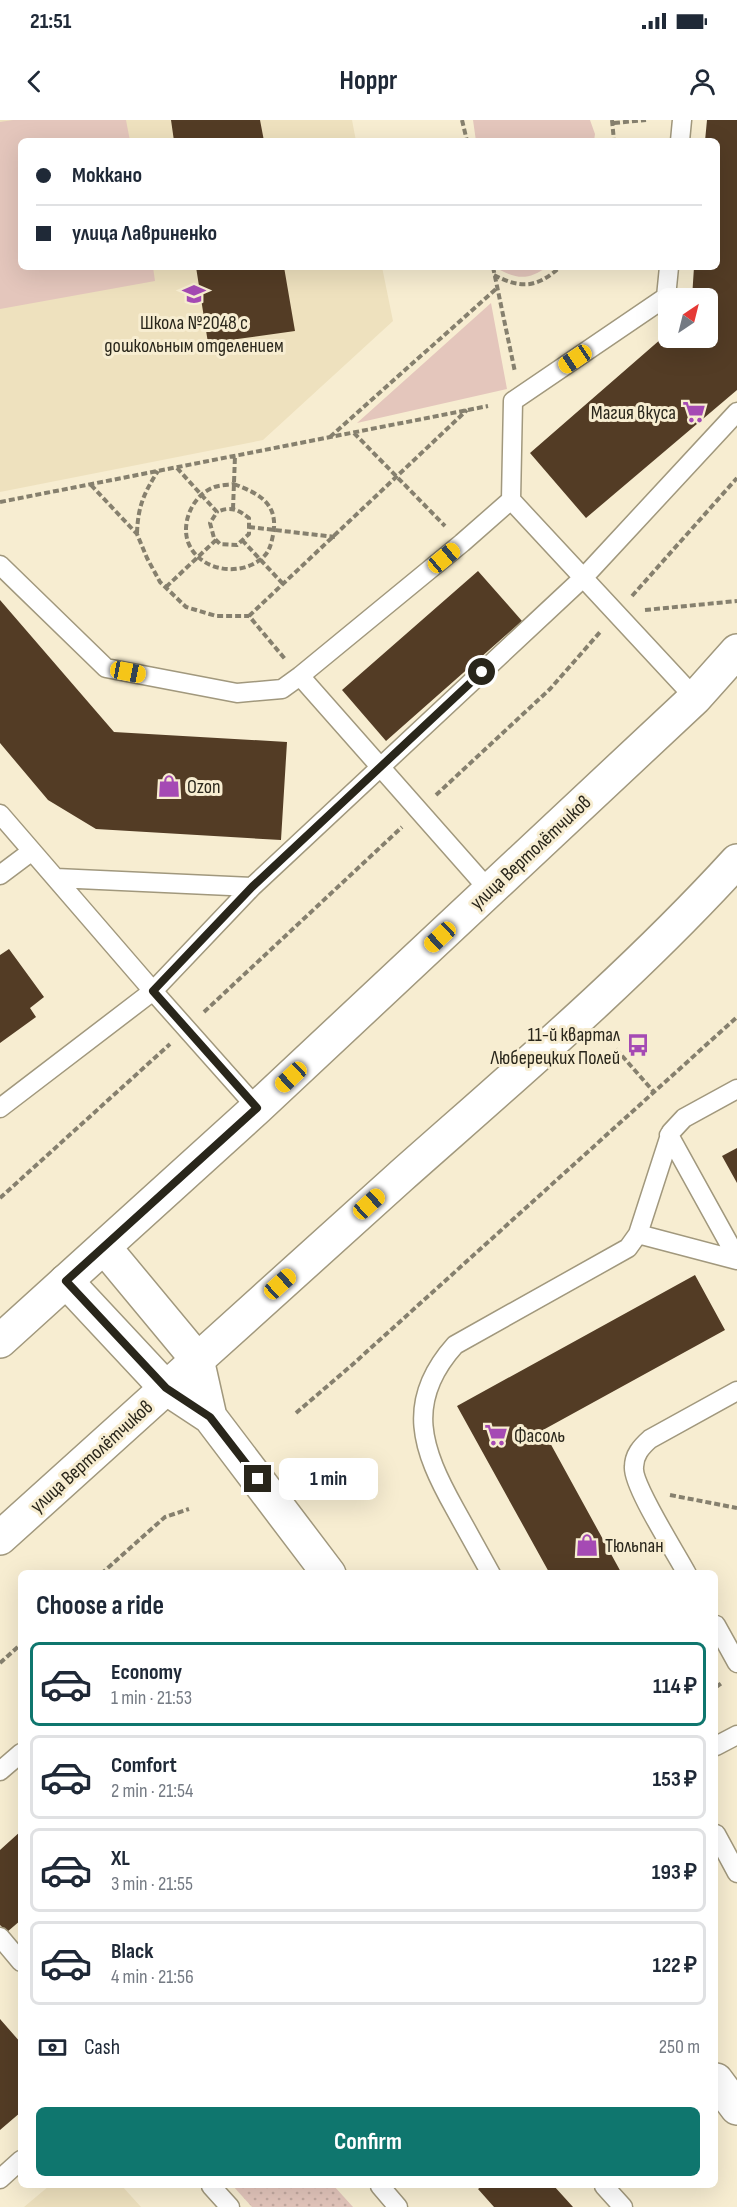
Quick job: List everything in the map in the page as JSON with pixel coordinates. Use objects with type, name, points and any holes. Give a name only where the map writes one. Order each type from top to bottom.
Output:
[{"type":"main road","name":"улица Вертолётчиков","points":[[0,1341],[257,1108],[695,698],[737,651]]},
{"type":"main road","name":"улица Вертолётчиков","points":[[0,1538],[724,887],[737,861]]},
{"type":"main road","points":[[104,1247],[197,1359],[210,1417]]},
{"type":"main road","points":[[66,1281],[166,1388],[210,1417],[326,1570]]},
{"type":"main road","points":[[718,2083],[737,2108]]},
{"type":"lane","points":[[680,138],[682,120]]},
{"type":"lane","points":[[0,565],[106,668],[237,693],[282,689],[462,543],[511,500],[516,399],[666,297],[669,270]]},
{"type":"lane","points":[[0,1108],[153,991],[252,887],[584,577],[737,412]]},
{"type":"lane","points":[[511,500],[618,612],[695,698]]},
{"type":"lane","points":[[300,676],[489,890]]},
{"type":"lane","points":[[0,814],[257,1108]]},
{"type":"lane","points":[[0,875],[32,850]]},
{"type":"lane","points":[[56,878],[252,887]]},
{"type":"lane","points":[[488,1570],[439,1480],[426,1449],[423,1425],[424,1405],[432,1378],[455,1345],[628,1248],[638,1234],[669,1135],[684,1118],[737,1089]]},
{"type":"lane","points":[[669,1135],[737,1259]]},
{"type":"lane","points":[[638,1234],[737,1259]]},
{"type":"lane","points":[[685,1570],[634,1479],[635,1458],[644,1444],[737,1391]]},
{"type":"lane","points":[[718,1629],[737,1663]]},
{"type":"lane","points":[[718,1745],[737,1735]]},
{"type":"lane","points":[[0,1771],[18,1756]]},
{"type":"lane","points":[[718,1838],[737,1873]]},
{"type":"lane","points":[[0,1937],[18,1958]]},
{"type":"lane","points":[[0,2179],[18,2163]]},
{"type":"lane","points":[[213,2188],[230,2207]]},
{"type":"lane","points":[[382,2188],[398,2207]]},
{"type":"lane","points":[[606,2188],[622,2207]]},
{"type":"path","points":[[462,120],[466,138]]},
{"type":"path","points":[[614,138],[613,122],[646,120]]},
{"type":"path","points":[[0,502],[516,399],[494,270]]},
{"type":"path","points":[[495,275],[509,283],[525,286],[542,280],[557,270]]},
{"type":"path","points":[[329,438],[497,288]]},
{"type":"path","points":[[91,484],[137,534],[160,582],[186,607],[216,616],[249,616],[468,410]]},
{"type":"path","points":[[353,433],[462,543]]},
{"type":"path","points":[[233,509],[235,456]]},
{"type":"path","points":[[176,468],[217,512]]},
{"type":"path","points":[[137,534],[138,512],[148,487],[158,471]]},
{"type":"path","points":[[0,1198],[187,1028],[550,688],[737,478]]},
{"type":"path","points":[[234,484],[256,492],[267,502],[275,518],[274,530],[271,545],[260,560],[249,568],[235,571],[208,564],[198,557],[188,542],[186,527],[190,509],[201,494],[213,487],[234,484]]},
{"type":"path","points":[[228,508],[233,509],[238,509],[249,518],[249,534],[237,545],[220,544],[214,538],[210,523],[217,512],[228,508]]},
{"type":"path","points":[[249,527],[335,537]]},
{"type":"path","points":[[166,587],[216,540]]},
{"type":"path","points":[[242,540],[284,585]]},
{"type":"path","points":[[618,612],[737,601]]},
{"type":"path","points":[[249,616],[300,676]]},
{"type":"path","points":[[296,1413],[737,1017]]},
{"type":"path","points":[[616,1049],[654,1092]]},
{"type":"path","points":[[640,1490],[737,1508]]},
{"type":"path","points":[[105,1570],[165,1517],[189,1509]]},
{"type":"path","points":[[0,1663],[18,1647]]},
{"type":"shaded area","name":"Школа №2048 с дошкольным отделением","points":[[0,120],[352,120],[355,138],[18,138],[18,270],[383,270],[393,321],[263,440],[0,492]]},
{"type":"shaded area","points":[[126,120],[129,138],[18,138],[18,270],[153,270],[155,281],[0,309],[0,122]]},
{"type":"shaded area","points":[[473,120],[590,120],[595,134],[594,138],[476,138]]},
{"type":"shaded area","points":[[500,270],[542,270],[524,277]]},
{"type":"shaded area","points":[[491,303],[507,389],[357,423]]},
{"type":"shaded area","points":[[47,2188],[124,2188],[141,2207],[24,2207]]},
{"type":"shaded area","points":[[235,2188],[336,2188],[353,2207],[252,2207]]},
{"type":"building","points":[[171,120],[260,120],[263,138],[174,138]]},
{"type":"building","points":[[707,120],[737,120],[737,390],[586,518],[530,453],[658,342],[658,348],[718,348],[718,288],[693,288],[694,270],[720,270],[720,138],[705,138]]},
{"type":"building","points":[[196,270],[285,270],[295,331],[208,343]]},
{"type":"building","points":[[478,571],[522,621],[386,741],[342,690]]},
{"type":"building","points":[[0,600],[114,732],[287,742],[281,840],[96,829],[48,800],[0,743]]},
{"type":"building","points":[[9,949],[44,997],[30,1008],[36,1017],[0,1043],[0,955]]},
{"type":"building","points":[[737,1148],[737,1183],[722,1156]]},
{"type":"building","points":[[695,1275],[725,1330],[543,1430],[620,1570],[548,1570],[457,1406]]},
{"type":"building","points":[[18,1834],[18,1923],[7,1932],[0,1925],[0,1850]]},
{"type":"building","points":[[0,2019],[18,2040],[18,2115],[0,2130]]},
{"type":"building","points":[[556,2188],[573,2207],[494,2207],[478,2189]]},
{"type":"place","name":"Школа №2048 с дошкольным отделением","points":[[194,294]]},
{"type":"place","name":"Магия вкуса","points":[[694,412]]},
{"type":"place","name":"Ozon","points":[[169,786]]},
{"type":"place","name":"11-й квартал Люберецких Полей","points":[[638,1045]]},
{"type":"place","name":"Фасоль","points":[[496,1435]]},
{"type":"place","name":"Тюльпан","points":[[587,1545]]},
{"type":"route","points":[[258,1479],[210,1417],[166,1388],[66,1281],[257,1108],[153,991],[252,887],[482,672]]}]
